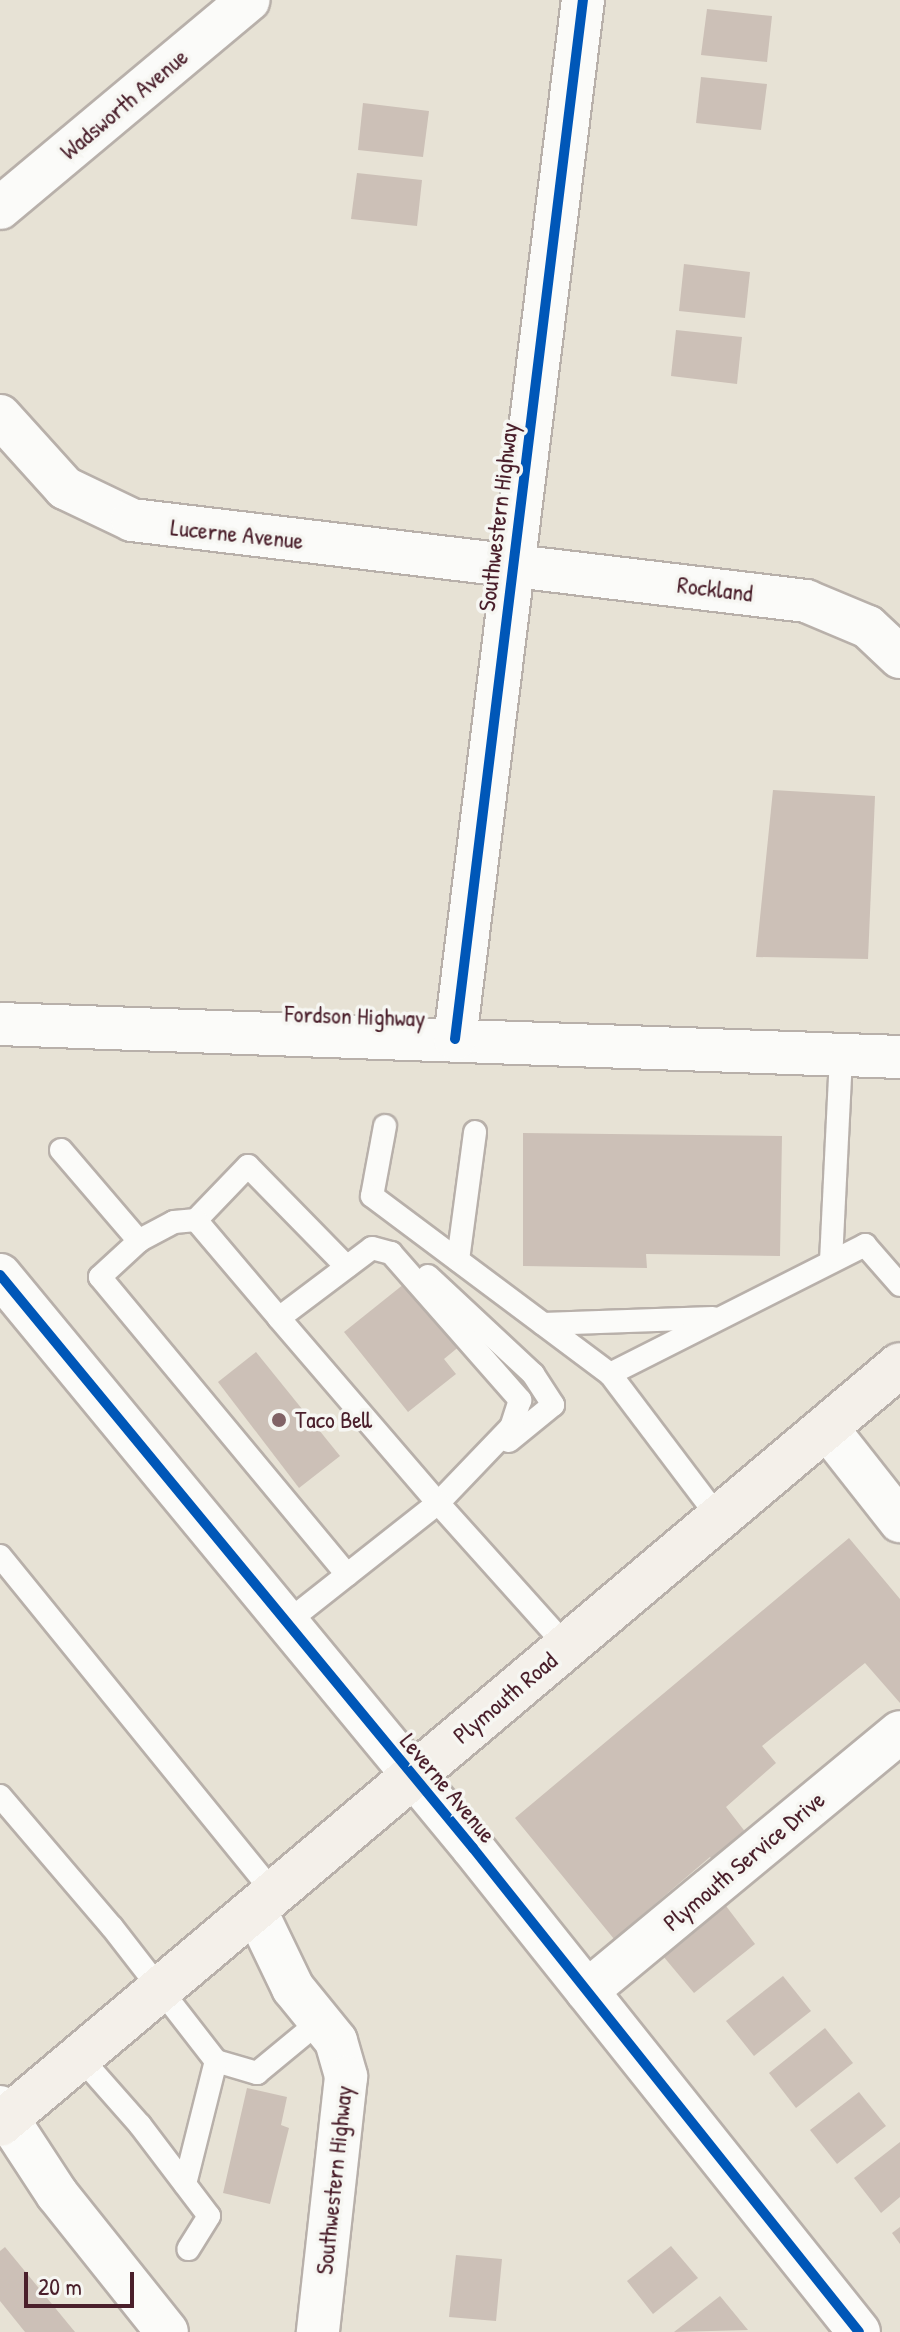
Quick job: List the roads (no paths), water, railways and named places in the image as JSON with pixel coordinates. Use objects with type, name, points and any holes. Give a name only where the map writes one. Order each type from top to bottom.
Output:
[{"type":"main road","name":"Plymouth Road","points":[[2,2116],[80,2057],[900,1365]]},
{"type":"street","name":"Wadsworth Avenue","points":[[0,208],[249,0]]},
{"type":"street","name":"Southwestern Highway","points":[[455,1039],[583,0]]},
{"type":"street","name":"Lucerne Avenue","points":[[0,416],[65,488],[132,520],[512,563]]},
{"type":"street","name":"Rockland","points":[[512,563],[806,601],[868,627],[900,657]]},
{"type":"street","name":"Fordson Highway","points":[[0,1024],[900,1057]]},
{"type":"street","name":"Leverne Avenue","points":[[0,1275],[587,1991],[859,2332]]},
{"type":"street","points":[[826,1427],[900,1521]]},
{"type":"street","name":"Plymouth Service Drive","points":[[587,1991],[900,1732]]},
{"type":"street","name":"Southwestern Highway","points":[[264,1901],[293,1988],[336,2041],[346,2077],[318,2332]]},
{"type":"street","points":[[2,2116],[158,2329]]},
{"type":"lane","points":[[831,1261],[841,1054]]},
{"type":"lane","points":[[385,1126],[372,1196],[610,1374],[719,1518]]},
{"type":"lane","points":[[458,1260],[475,1132]]},
{"type":"lane","points":[[61,1150],[139,1241]]},
{"type":"lane","points":[[347,1575],[100,1277],[139,1241],[174,1222],[196,1220],[248,1166],[353,1262]]},
{"type":"lane","points":[[196,1220],[438,1503],[567,1647]]},
{"type":"lane","points":[[353,1262],[366,1242],[383,1237],[533,1374],[553,1405],[481,1458]]},
{"type":"lane","points":[[610,1374],[865,1245],[900,1285]]},
{"type":"lane","points":[[279,1318],[372,1248],[391,1253],[520,1400],[511,1427],[438,1503],[286,1623]]},
{"type":"lane","points":[[543,1324],[722,1317]]},
{"type":"lane","points":[[0,1556],[264,1901]]},
{"type":"lane","points":[[0,1796],[162,1987],[216,2061],[257,2073],[320,2021]]},
{"type":"lane","points":[[80,2057],[209,2216],[188,2249]]},
{"type":"lane","points":[[185,2184],[216,2061]]},
{"type":"place","name":"Taco Bell","points":[[279,1420]]}]
